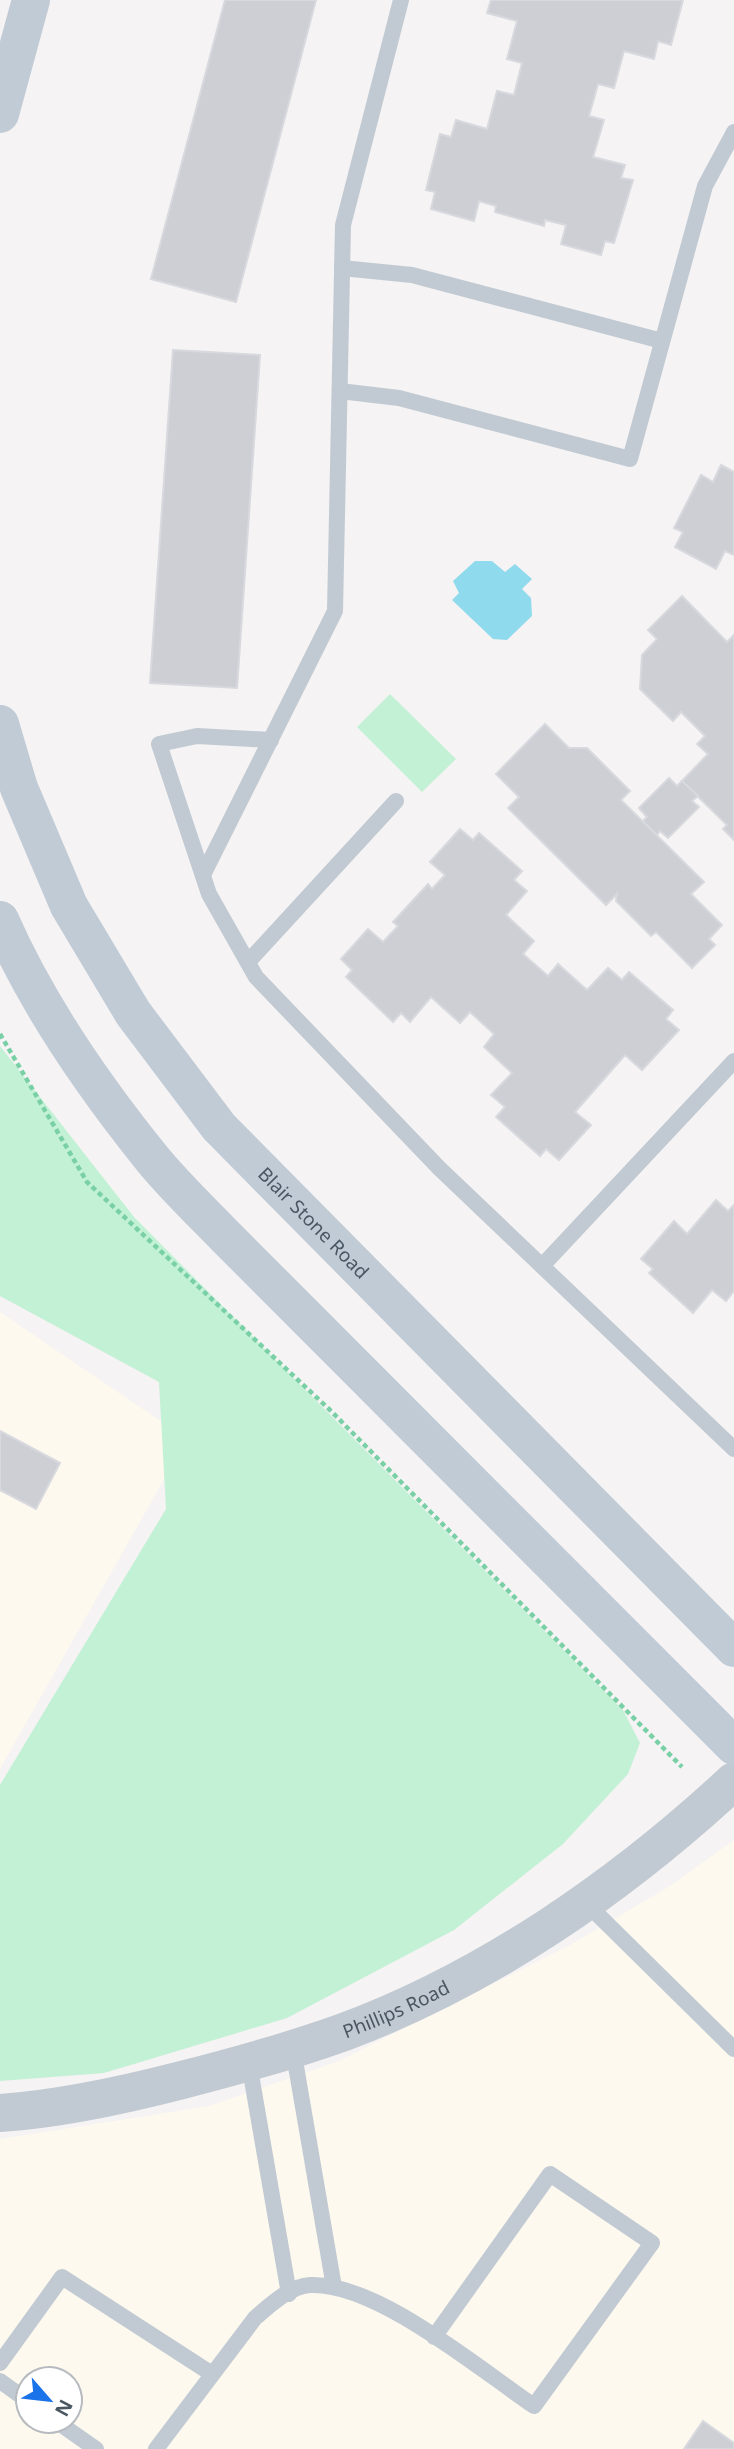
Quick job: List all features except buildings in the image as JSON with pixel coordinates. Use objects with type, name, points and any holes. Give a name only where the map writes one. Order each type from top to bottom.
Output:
[{"type":"main road","points":[[0,114],[31,0]]},
{"type":"main road","name":"Blair Stone Road","points":[[0,724],[19,788],[69,906],[133,1013],[219,1127],[734,1648]]},
{"type":"main road","points":[[0,920],[11,945],[75,1054],[151,1157],[227,1238],[734,1746]]},
{"type":"street","name":"Phillips Road","points":[[0,2113],[134,2092],[249,2063],[347,2031],[435,1990],[509,1951],[585,1902],[675,1835],[734,1781]]},
{"type":"lane","points":[[203,875],[335,611],[343,225],[401,0]]},
{"type":"lane","points":[[340,391],[400,398],[630,459],[705,186],[734,132]]},
{"type":"lane","points":[[342,268],[412,275],[662,341]]},
{"type":"lane","points":[[271,740],[197,736],[159,744],[209,894],[256,977],[439,1168],[734,1449]]},
{"type":"lane","points":[[248,962],[396,802]]},
{"type":"lane","points":[[542,1266],[734,1061]]},
{"type":"lane","points":[[585,1902],[734,2049]]},
{"type":"lane","points":[[292,2049],[334,2287]]},
{"type":"lane","points":[[249,2063],[289,2294]]},
{"type":"lane","points":[[156,2449],[255,2318],[275,2301],[307,2285],[334,2287],[387,2306],[534,2406],[652,2243],[550,2174],[434,2337]]},
{"type":"lane","points":[[0,2363],[62,2277],[212,2374]]},
{"type":"lane","points":[[76,2435],[96,2449]]},
{"type":"path","points":[[0,1034],[87,1182],[330,1410],[682,1767]]},
{"type":"shaded area","points":[[0,1312],[187,1439],[0,1769]]},
{"type":"shaded area","points":[[734,1840],[734,2449],[0,2449],[0,2139],[209,2106],[339,2061],[570,1945],[670,1886]]},
{"type":"green space","points":[[390,694],[456,759],[422,792],[357,727]]},
{"type":"green space","points":[[0,1046],[134,1217],[623,1710],[640,1743],[628,1774],[563,1844],[454,1930],[287,2018],[104,2073],[0,2081],[0,1785],[166,1509],[159,1382],[0,1296]]},
{"type":"water","points":[[475,561],[492,561],[505,572],[515,564],[532,579],[522,589],[531,598],[532,616],[507,640],[493,639],[452,600],[459,593],[453,581]]}]
